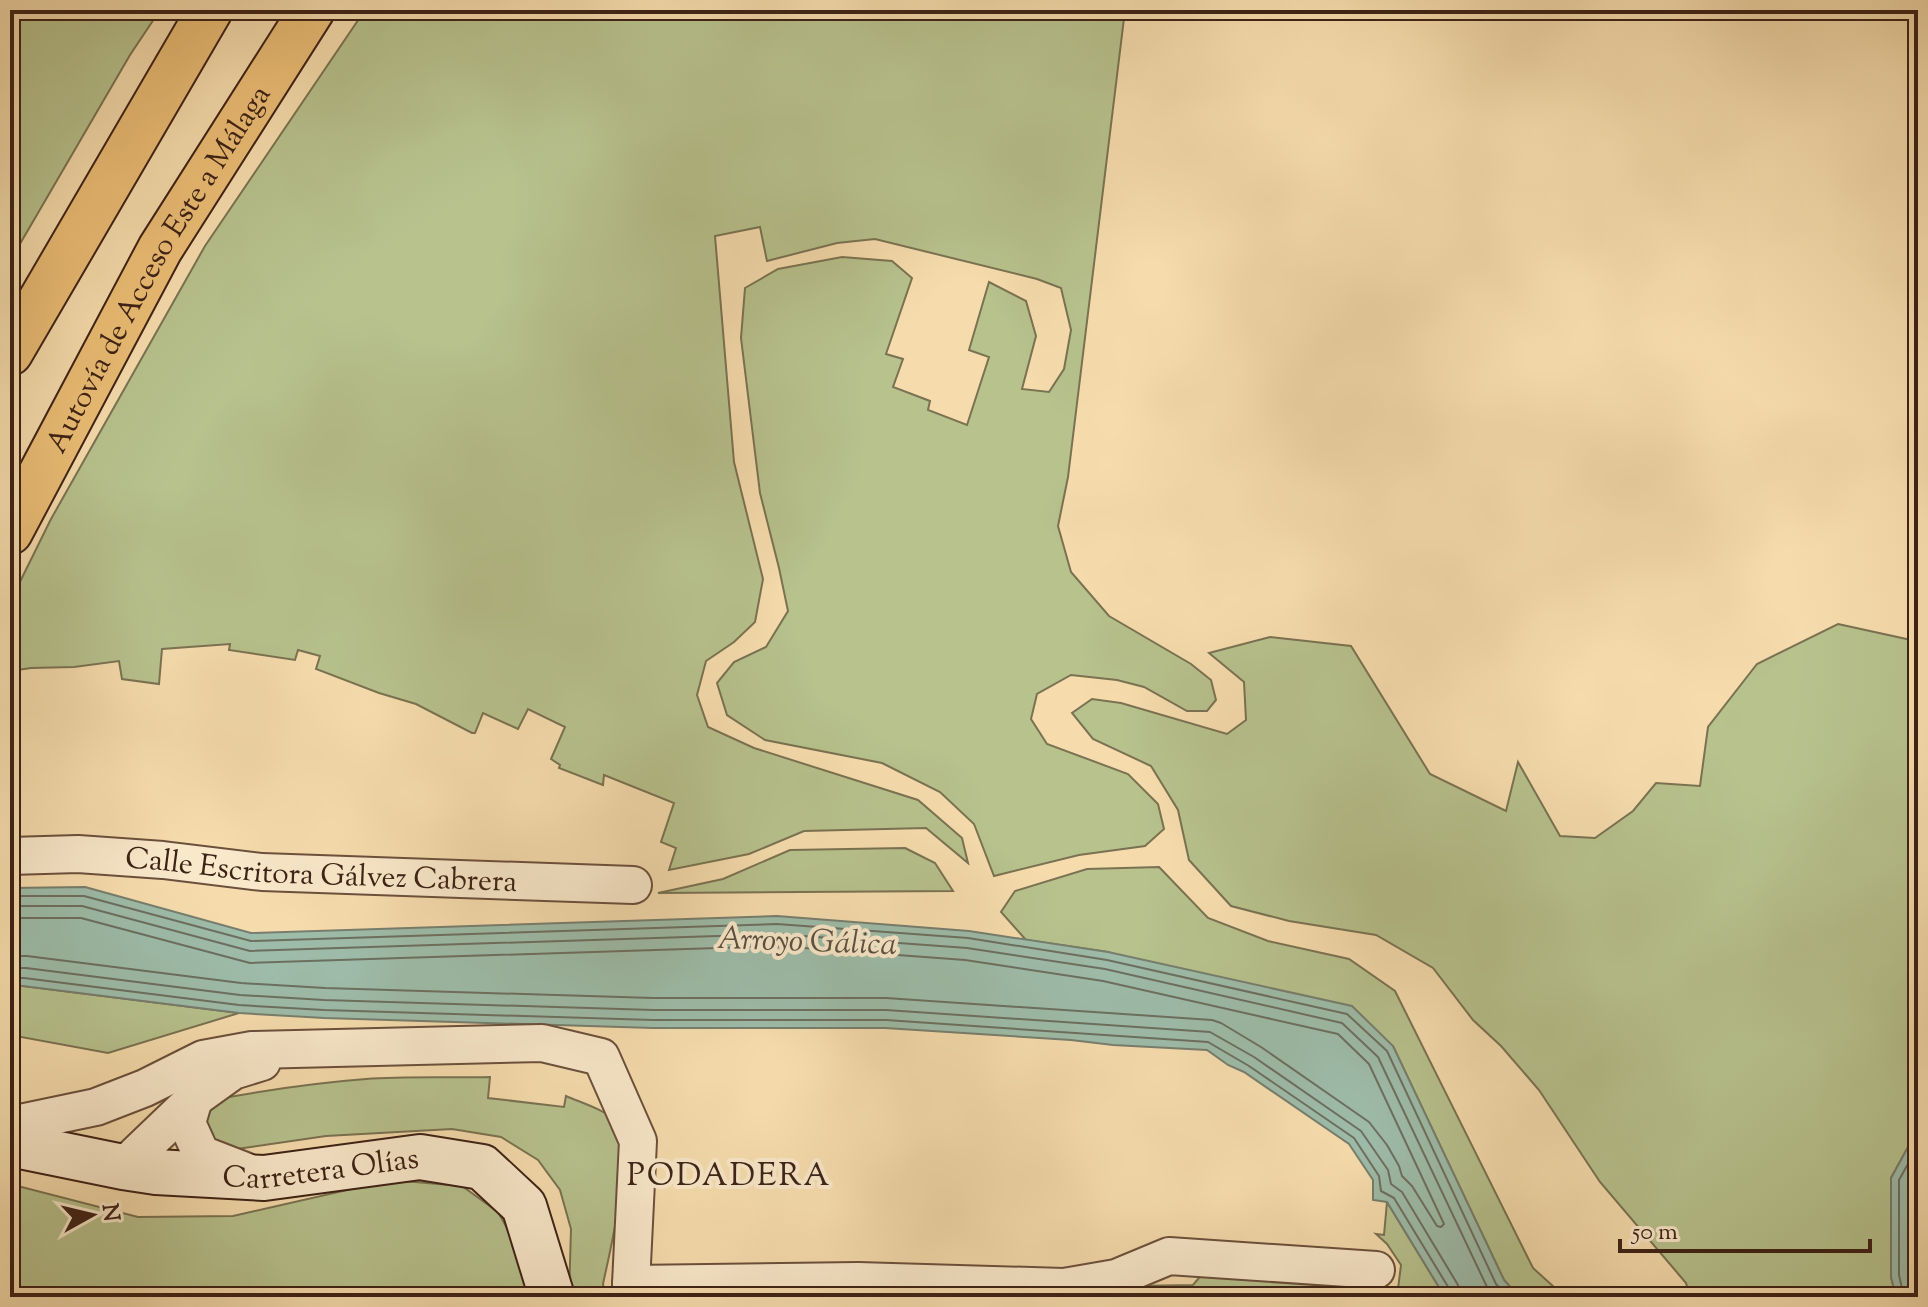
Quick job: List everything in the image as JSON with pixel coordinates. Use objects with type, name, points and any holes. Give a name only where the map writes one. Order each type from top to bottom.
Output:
[{"type":"highway","points":[[10,353],[210,10]]},
{"type":"highway","name":"Autovía de Acceso Este a Málaga","points":[[10,532],[160,249],[312,10]]},
{"type":"main road","name":"Carretera Olías","points":[[10,1144],[156,1172],[264,1178],[420,1157],[482,1167],[524,1206],[552,1297]]},
{"type":"street","name":"Calle Escritora Gálvez Cabrera","points":[[10,856],[78,854],[262,872],[633,885]]},
{"type":"street","points":[[10,1125],[96,1107],[145,1088],[203,1059],[252,1050],[542,1043],[601,1057],[638,1141],[634,1290],[858,1281],[1064,1287],[1116,1278],[1169,1256],[1376,1270]]},
{"type":"street","points":[[123,1167],[194,1099],[233,1071],[298,1050]]},
{"type":"street","points":[[123,1167],[122,1137],[127,1113],[145,1088]]},
{"type":"street","points":[[194,1099],[187,1123],[201,1154],[264,1178]]},
{"type":"green space","points":[[10,10],[160,10],[130,55],[10,261]]},
{"type":"green space","points":[[365,10],[1125,10],[1068,477],[1058,526],[1071,572],[1109,616],[1191,664],[1211,680],[1216,700],[1207,711],[1187,711],[1144,687],[1117,680],[1071,675],[1037,694],[1031,719],[1047,744],[1128,774],[1158,804],[1164,829],[1145,846],[1079,855],[994,876],[974,824],[940,792],[882,763],[765,740],[727,715],[717,683],[734,662],[766,647],[788,611],[760,493],[741,338],[745,288],[778,269],[842,257],[892,261],[912,278],[886,354],[903,359],[893,387],[930,401],[928,410],[967,425],[989,357],[969,350],[989,282],[1026,301],[1036,336],[1022,389],[1049,392],[1064,369],[1071,330],[1061,288],[1037,279],[875,239],[837,243],[767,261],[760,227],[715,236],[734,462],[763,579],[755,622],[734,642],[706,661],[697,695],[708,727],[754,748],[918,800],[962,838],[968,863],[926,828],[804,831],[749,854],[669,870],[676,848],[661,842],[674,803],[604,775],[603,785],[559,768],[560,765],[551,759],[565,727],[528,709],[518,729],[483,713],[475,733],[472,733],[416,704],[316,669],[320,656],[298,650],[295,660],[229,650],[230,644],[162,649],[159,684],[122,679],[119,661],[10,671],[10,602],[51,519],[205,246]]},
{"type":"green space","points":[[1838,624],[1918,644],[1918,1129],[1891,1178],[1891,1277],[1896,1297],[1690,1297],[1686,1283],[1600,1182],[1539,1090],[1501,1046],[1473,1020],[1433,968],[1376,935],[1289,921],[1231,906],[1189,860],[1178,810],[1151,766],[1093,739],[1072,713],[1092,699],[1121,703],[1227,734],[1246,720],[1244,682],[1209,653],[1270,637],[1351,646],[1430,774],[1506,811],[1518,762],[1560,836],[1595,838],[1633,811],[1656,783],[1700,786],[1708,727],[1757,664]]},
{"type":"green space","points":[[905,848],[935,863],[953,891],[658,893],[723,879],[790,850]]},
{"type":"green space","points":[[1159,867],[1208,918],[1268,941],[1349,959],[1395,991],[1533,1268],[1565,1297],[1519,1297],[1504,1280],[1393,1046],[1108,952],[1026,940],[1001,912],[1015,891],[1087,869]]},
{"type":"green space","points":[[10,986],[239,1013],[108,1053],[10,1035]]},
{"type":"green space","points":[[490,1077],[488,1098],[564,1107],[566,1096],[599,1110],[615,1121],[621,1134],[622,1175],[603,1284],[605,1297],[569,1297],[571,1229],[560,1190],[538,1160],[501,1137],[452,1129],[326,1136],[230,1150],[213,1147],[200,1128],[207,1101],[227,1097],[366,1079]]},
{"type":"green space","points":[[391,1180],[462,1186],[498,1212],[522,1255],[535,1297],[10,1297],[10,1184],[138,1217],[233,1216]]},
{"type":"green space","points":[[1387,1202],[1445,1297],[1397,1297],[1401,1265],[1376,1234],[1384,1235]]},
{"type":"green space","points":[[1209,1266],[1311,1279],[1315,1297],[963,1297],[1193,1285]]},
{"type":"water","name":"Arroyo Gálica","points":[[85,887],[251,933],[777,916],[969,931],[1108,952],[1352,1006],[1393,1046],[1504,1280],[1519,1297],[1445,1297],[1387,1202],[1373,1200],[1373,1180],[1349,1144],[1207,1050],[885,1028],[653,1028],[324,1018],[239,1013],[10,986],[10,888]]},
{"type":"water","points":[[1918,1129],[1918,1297],[1896,1297],[1891,1277],[1891,1178]]},
{"type":"district","name":"PODADERA","points":[[729,1174]]}]
